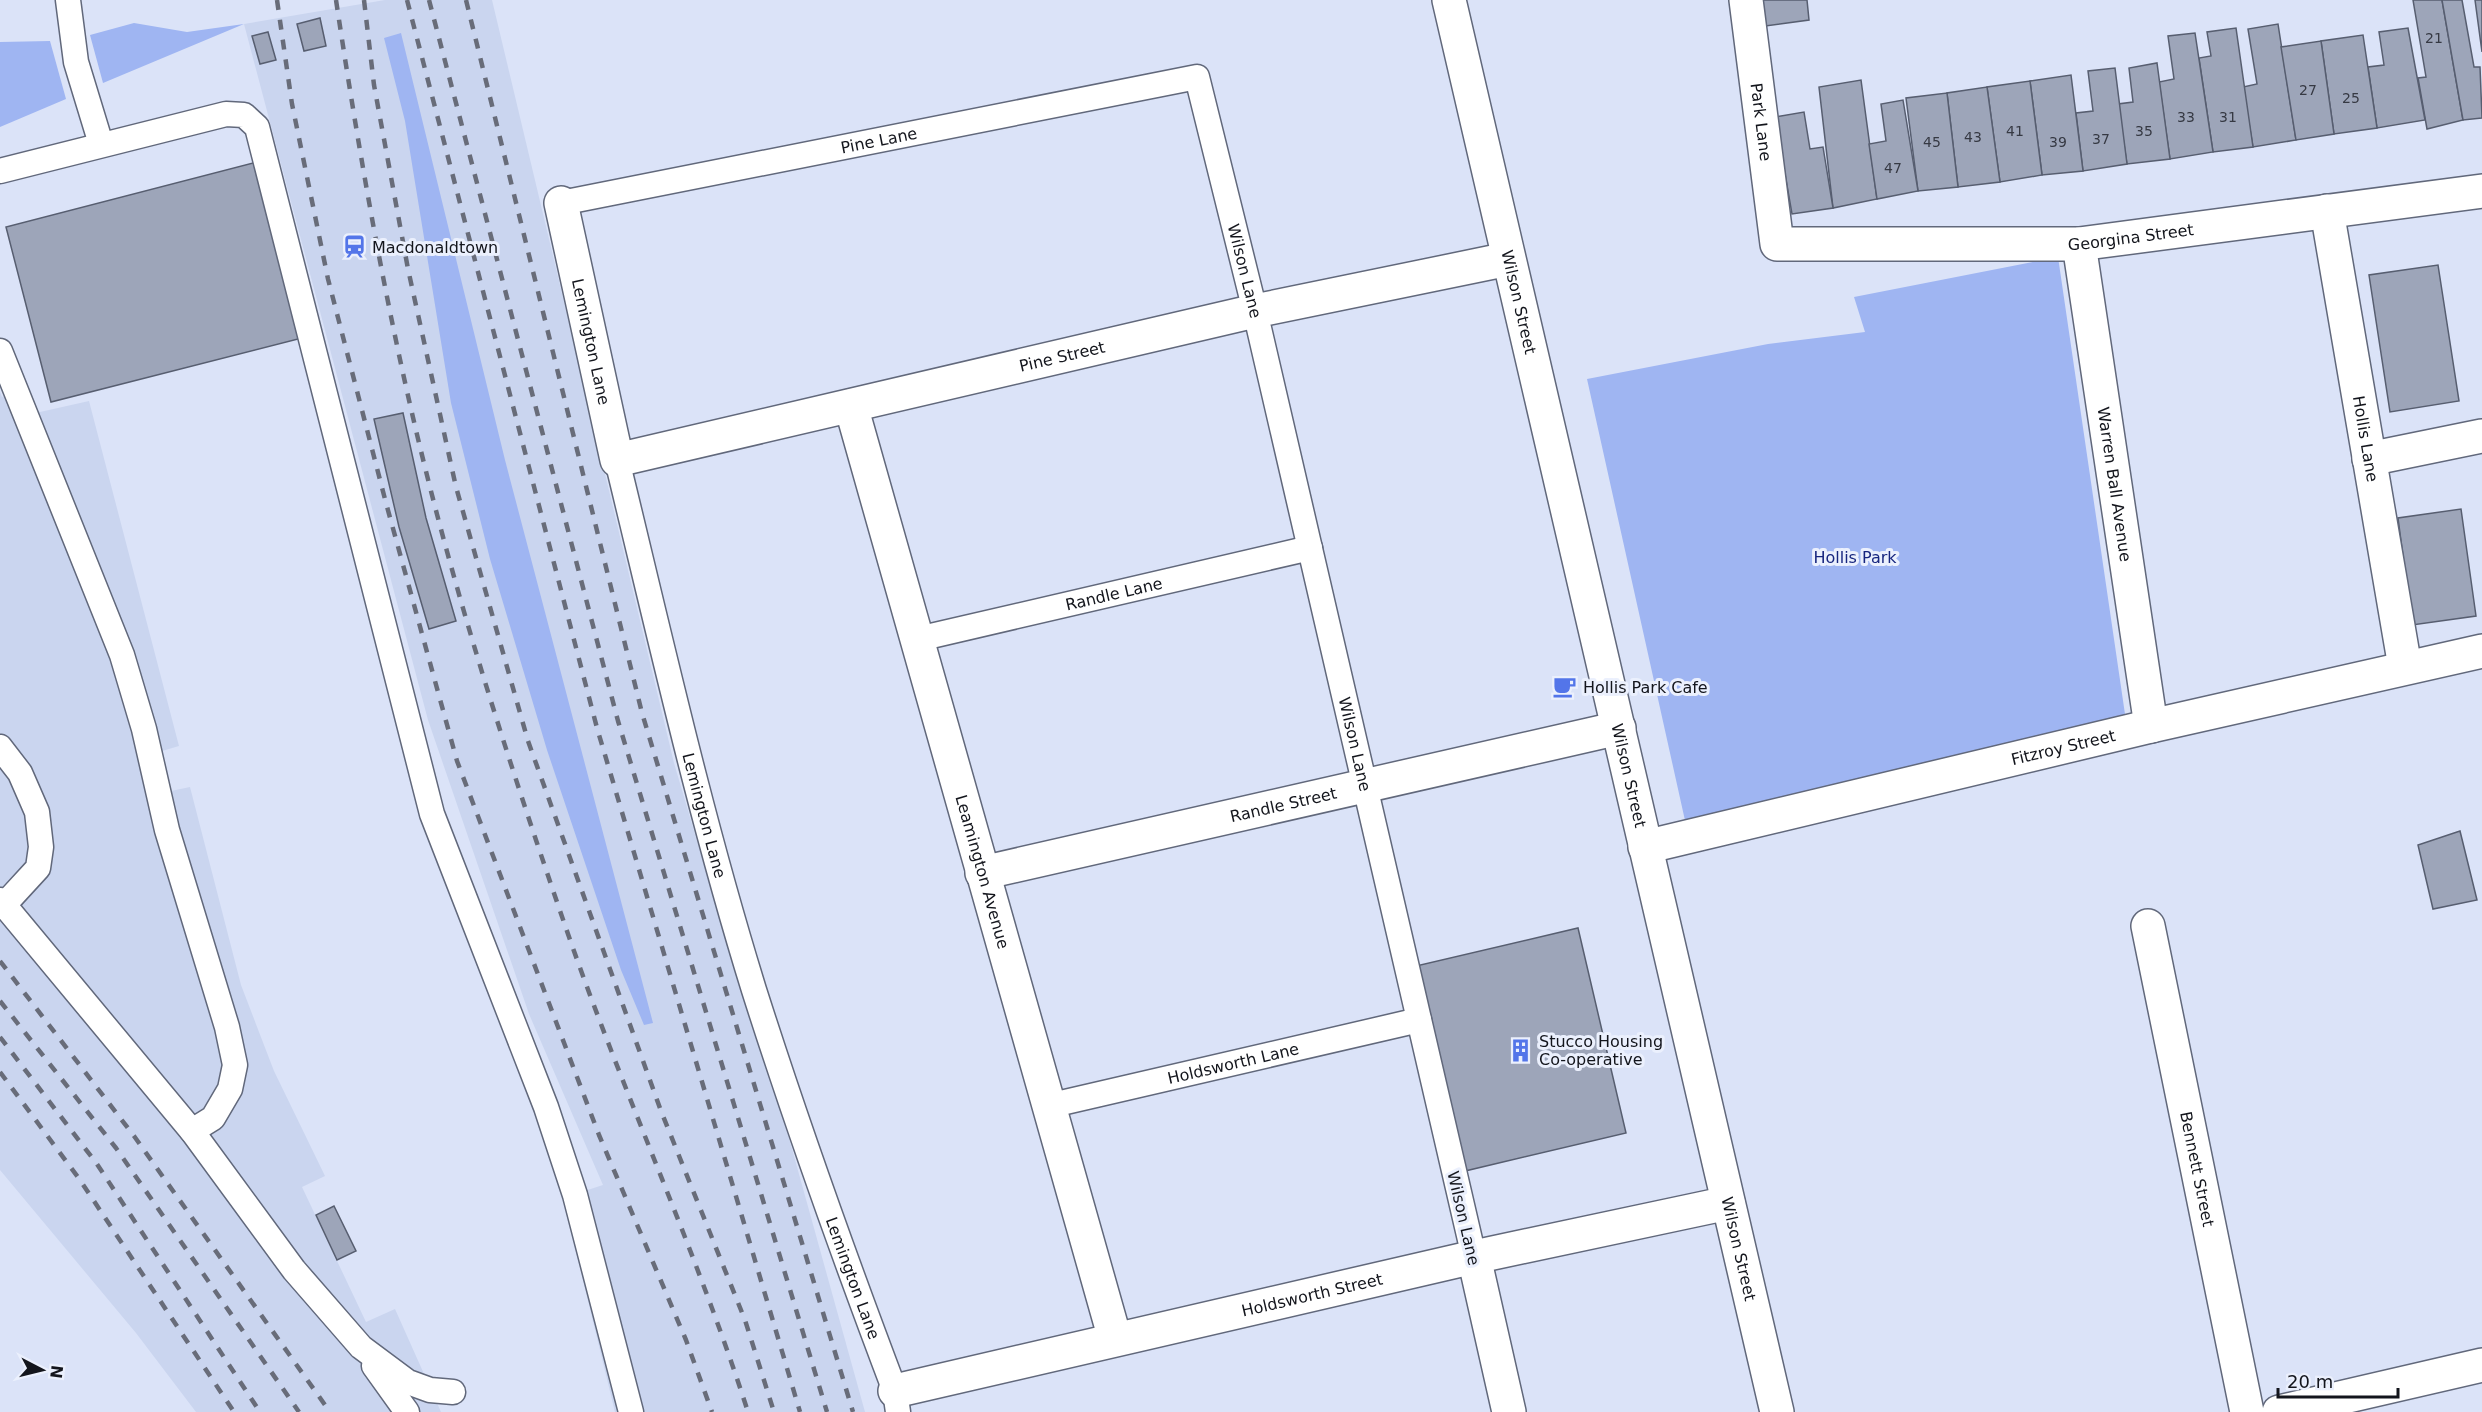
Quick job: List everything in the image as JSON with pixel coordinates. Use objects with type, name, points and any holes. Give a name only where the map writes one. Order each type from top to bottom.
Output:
[{"type":"street","name":"Wilson Street","points":[[1449,0],[1777,1412]]},
{"type":"street","name":"Park Lane","points":[[1746,0],[1777,244]]},
{"type":"street","name":"Georgina Street","points":[[1777,244],[2079,244],[2482,191]]},
{"type":"street","name":"Lemington Lane","points":[[561,203],[617,460]]},
{"type":"street","name":"Hollis Lane","points":[[2327,211],[2405,668]]},
{"type":"street","name":"Warren Ball Avenue","points":[[2079,244],[2151,726]]},
{"type":"street","name":"Pine Street","points":[[617,460],[1255,311],[1508,259]]},
{"type":"street","name":"Leamington Avenue","points":[[851,406],[1115,1339]]},
{"type":"street","points":[[2369,459],[2482,436]]},
{"type":"street","name":"Fitzroy Street","points":[[1645,847],[2151,726],[2482,651]]},
{"type":"street","name":"Randle Street","points":[[982,873],[1619,728]]},
{"type":"street","name":"Bennett Street","points":[[2148,926],[2247,1412]]},
{"type":"street","name":"Holdsworth Street","points":[[896,1402],[1115,1339],[1473,1257],[1728,1203]]},
{"type":"street","name":"Wilson Lane","points":[[1473,1257],[1509,1412]]},
{"type":"street","points":[[2279,1412],[2482,1365]]},
{"type":"lane","points":[[68,0],[76,62],[101,144]]},
{"type":"lane","name":"Pine Lane","points":[[561,203],[1197,77]]},
{"type":"lane","name":"Wilson Lane","points":[[1197,77],[1255,311],[1473,1257]]},
{"type":"lane","points":[[0,171],[226,114],[244,115],[257,127],[432,814],[546,1107],[576,1195],[631,1412]]},
{"type":"lane","points":[[0,351],[122,655],[144,729],[167,830],[227,1027],[235,1065],[230,1089],[213,1118],[192,1131]]},
{"type":"lane","name":"Lemington Lane","points":[[617,460],[683,732],[754,988],[828,1213],[896,1402]]},
{"type":"lane","name":"Randle Lane","points":[[918,639],[1310,548]]},
{"type":"lane","points":[[0,747],[20,773],[38,812],[41,847],[38,868],[2,903],[192,1131],[294,1270],[361,1347],[407,1412]]},
{"type":"lane","name":"Holdsworth Lane","points":[[1048,1106],[1419,1020]]},
{"type":"lane","points":[[361,1347],[408,1382],[430,1390],[453,1392]]},
{"type":"shaded area","points":[[385,0],[492,0],[674,763],[748,1014],[789,1138],[865,1412],[615,1412],[563,1198],[603,1185],[529,1014],[428,720],[244,24]]},
{"type":"shaded area","points":[[0,392],[2,397],[15,392],[33,409],[40,412],[89,401],[179,746],[162,751],[171,791],[190,787],[241,985],[274,1071],[325,1176],[302,1187],[366,1322],[395,1309],[441,1412],[196,1412],[136,1333],[0,1170]]},
{"type":"green space","points":[[134,23],[187,32],[244,24],[103,83],[90,35]]},
{"type":"green space","points":[[401,33],[505,460],[653,1023],[644,1025],[621,970],[547,750],[490,559],[451,403],[405,121],[384,38]]},
{"type":"green space","points":[[50,41],[66,99],[0,127],[0,42]]},
{"type":"green space","name":"Hollis Park","points":[[2058,257],[2126,721],[1686,825],[1587,379],[1768,344],[1865,332],[1854,297]]},
{"type":"building","points":[[1755,0],[1807,0],[1809,20],[1758,27]]},
{"type":"building","points":[[2413,0],[2442,0],[2463,120],[2427,129],[2418,78],[2426,77]]},
{"type":"building","points":[[2442,0],[2462,0],[2474,67],[2480,67],[2482,118],[2463,120]]},
{"type":"building","points":[[2475,0],[2482,0],[2482,52]]},
{"type":"building","points":[[320,18],[326,46],[304,51],[297,24]]},
{"type":"building","points":[[2278,24],[2296,140],[2253,147],[2243,87],[2257,84],[2248,29]]},
{"type":"building","points":[[2236,28],[2253,147],[2213,152],[2199,58],[2211,56],[2207,32]]},
{"type":"building","points":[[2408,28],[2425,120],[2377,128],[2368,67],[2384,65],[2379,32]]},
{"type":"building","points":[[268,32],[276,60],[260,64],[252,36]]},
{"type":"building","points":[[2195,33],[2213,152],[2170,159],[2159,82],[2174,79],[2168,36]]},
{"type":"building","points":[[2363,35],[2377,128],[2334,134],[2321,41]]},
{"type":"building","points":[[2321,41],[2334,134],[2296,140],[2281,47]]},
{"type":"building","points":[[2157,63],[2170,159],[2127,164],[2118,104],[2133,102],[2129,68]]},
{"type":"building","points":[[2115,68],[2127,164],[2083,171],[2076,113],[2093,111],[2088,71]]},
{"type":"building","points":[[2071,75],[2083,171],[2042,175],[2030,81]]},
{"type":"building","points":[[1861,80],[1877,199],[1833,208],[1819,87]]},
{"type":"building","points":[[2030,81],[2042,175],[2000,182],[1987,87]]},
{"type":"building","points":[[1987,87],[2000,182],[1958,187],[1947,93]]},
{"type":"building","points":[[1947,93],[1958,187],[1918,191],[1906,98]]},
{"type":"building","points":[[1903,100],[1918,191],[1877,199],[1869,144],[1886,141],[1881,104]]},
{"type":"building","points":[[1804,112],[1810,149],[1823,147],[1833,208],[1792,214],[1775,117]]},
{"type":"building","points":[[257,162],[302,338],[51,402],[6,227]]},
{"type":"building","points":[[2438,265],[2459,401],[2390,412],[2369,275]]},
{"type":"building","points":[[403,413],[426,518],[456,621],[429,629],[399,527],[374,419]]},
{"type":"building","points":[[2461,509],[2476,616],[2412,625],[2398,518]]},
{"type":"building","points":[[2460,831],[2477,900],[2433,909],[2418,845]]},
{"type":"building","name":"Stucco Housing Co-operative","points":[[1578,928],[1626,1133],[1465,1171],[1416,966]]},
{"type":"building","points":[[334,1206],[356,1251],[337,1260],[316,1215]]},
{"type":"railway","points":[[277,0],[292,104],[328,279],[386,503],[457,761],[599,1135],[686,1340],[712,1412]]},
{"type":"railway","points":[[336,0],[366,187],[390,311],[417,434],[462,606],[513,770],[568,934],[612,1054],[706,1292],[748,1412]]},
{"type":"railway","points":[[364,0],[374,85],[408,269],[456,487],[528,741],[661,1111],[745,1320],[774,1412]]},
{"type":"railway","points":[[407,0],[597,728],[800,1412]]},
{"type":"railway","points":[[429,0],[618,721],[827,1412]]},
{"type":"railway","points":[[466,0],[642,713],[853,1412]]},
{"type":"railway","points":[[0,961],[134,1136],[330,1412]]},
{"type":"railway","points":[[0,1001],[116,1148],[299,1412]]},
{"type":"railway","points":[[0,1037],[97,1164],[260,1412]]},
{"type":"railway","points":[[0,1072],[80,1180],[234,1412]]},
{"type":"place","name":"Macdonaldtown","points":[[354,247]]},
{"type":"place","name":"Hollis Park Cafe","points":[[1565,687]]},
{"type":"place","name":"Stucco Housing Co-operative","points":[[1521,1050]]}]
